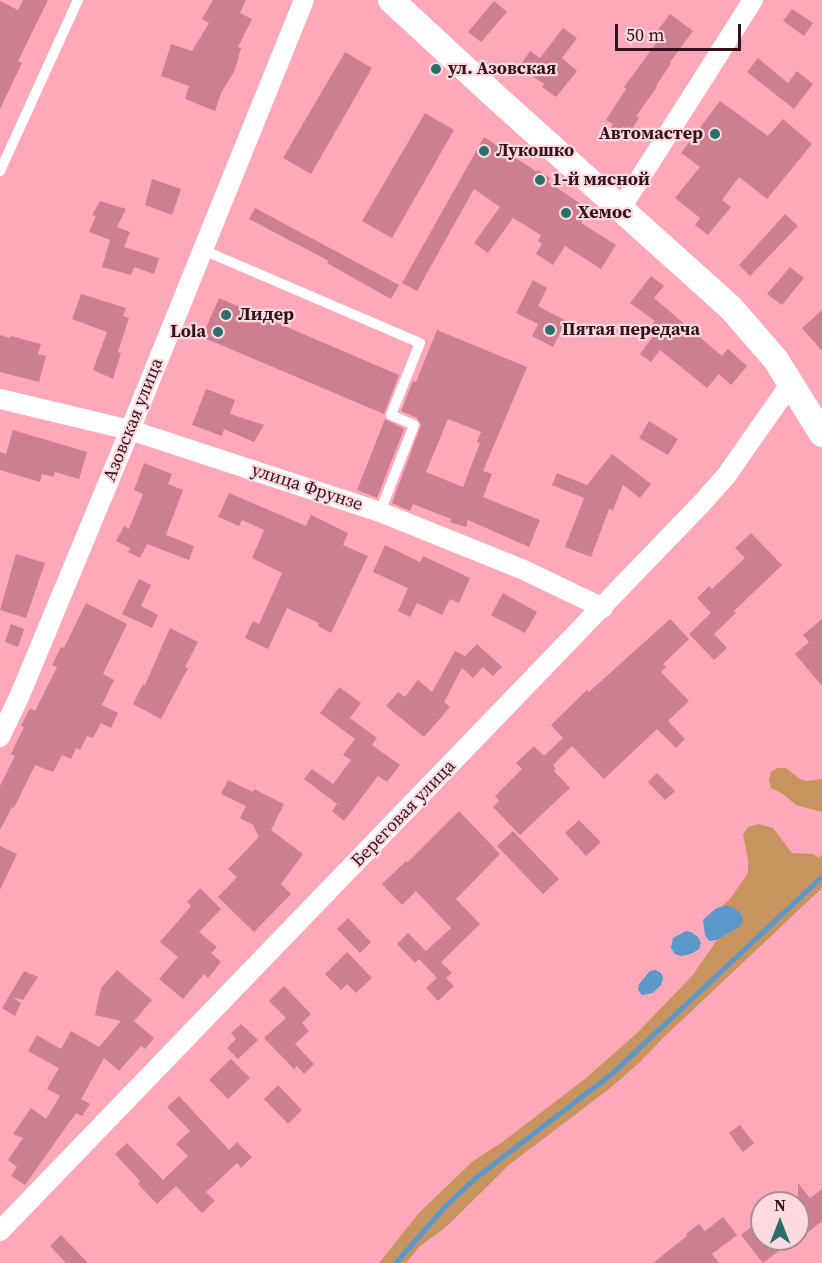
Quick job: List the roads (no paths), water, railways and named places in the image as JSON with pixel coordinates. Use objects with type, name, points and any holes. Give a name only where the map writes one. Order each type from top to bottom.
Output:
[{"type":"street","name":"Азовская улица","points":[[0,737],[20,696],[130,430],[304,0]]},
{"type":"street","points":[[391,0],[495,97],[731,308],[759,338],[791,383],[822,434]]},
{"type":"street","points":[[621,208],[753,0]]},
{"type":"street","name":"Береговая улица","points":[[0,1231],[603,608],[726,476],[791,383]]},
{"type":"street","name":"улица Фрунзе","points":[[0,399],[130,430],[380,512],[524,570],[603,608]]},
{"type":"lane","points":[[1,168],[78,0]]},
{"type":"lane","points":[[203,250],[420,343],[391,415],[414,425],[380,512]]},
{"type":"water","points":[[726,905],[740,913],[743,920],[740,927],[717,940],[709,941],[705,935],[703,920],[715,909]]},
{"type":"water","points":[[686,931],[698,937],[701,943],[699,949],[691,954],[681,956],[675,954],[671,948],[673,938]]},
{"type":"water","points":[[656,970],[663,978],[661,985],[653,993],[642,995],[638,990],[639,984],[650,971]]},
{"type":"waterway","points":[[396,1263],[446,1206],[477,1177],[612,1074],[822,877]]},
{"type":"place","name":"ул. Азовская","points":[[436,69]]},
{"type":"place","name":"Автомастер","points":[[715,134]]},
{"type":"place","name":"Лукошко","points":[[484,151]]},
{"type":"place","name":"1-й мясной","points":[[540,180]]},
{"type":"place","name":"Хемос","points":[[566,213]]},
{"type":"place","name":"Лидер","points":[[226,315]]},
{"type":"place","name":"Пятая передача","points":[[550,330]]},
{"type":"place","name":"Lola","points":[[218,332]]}]
